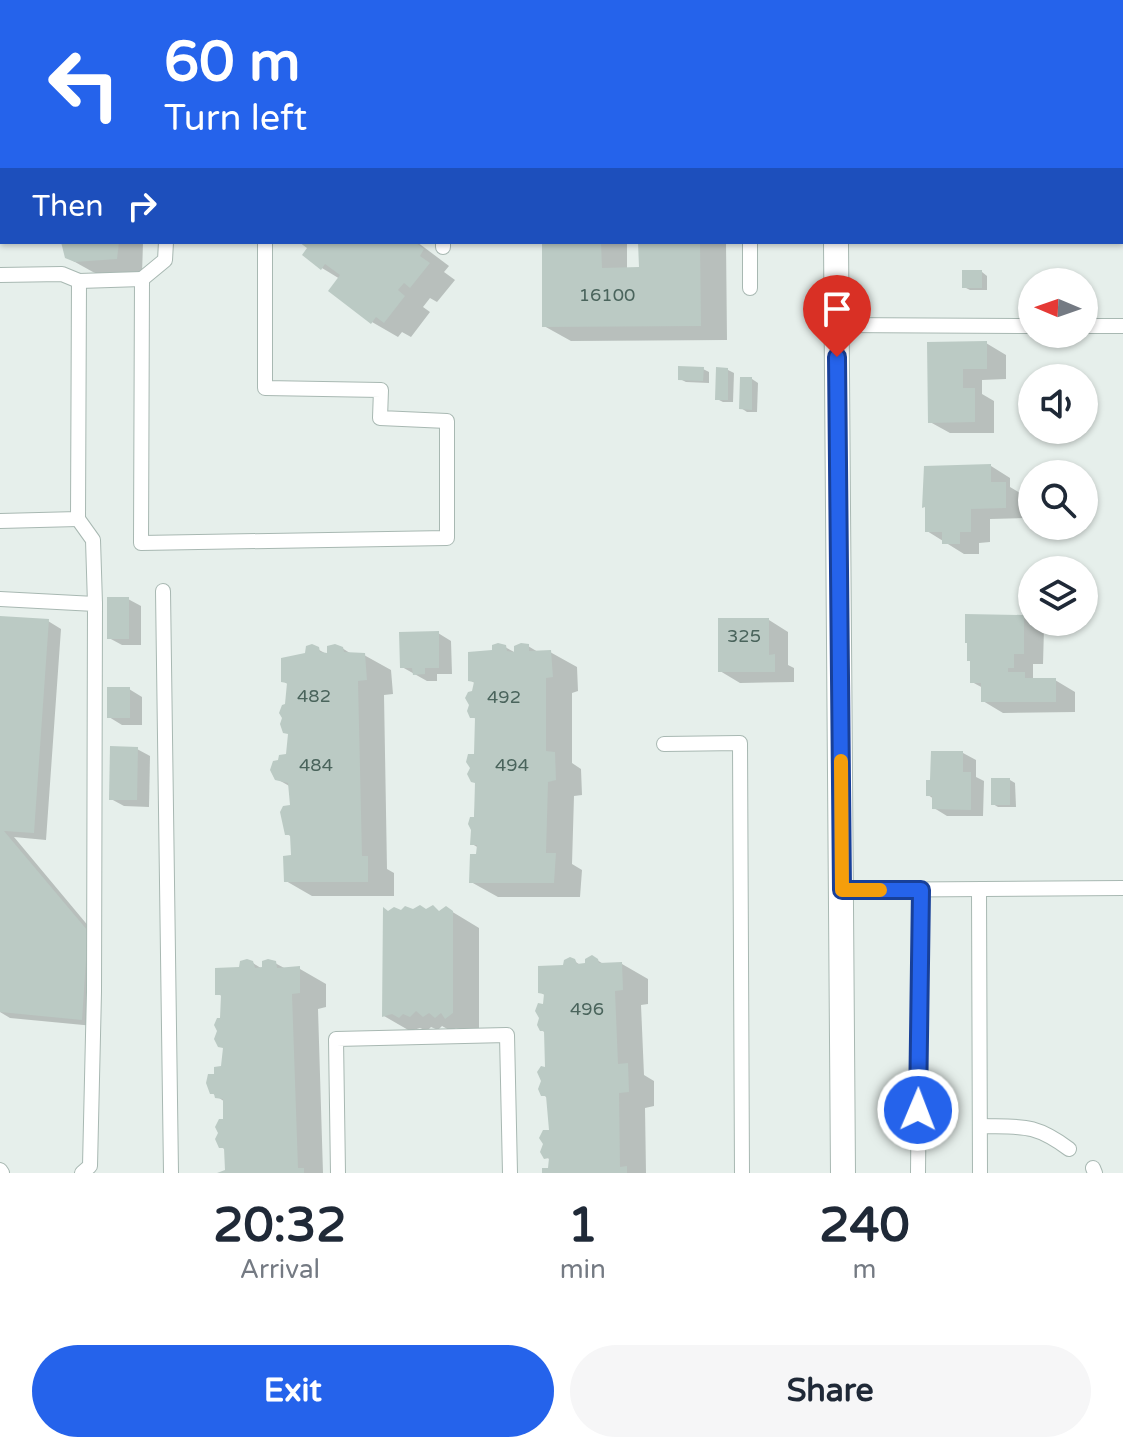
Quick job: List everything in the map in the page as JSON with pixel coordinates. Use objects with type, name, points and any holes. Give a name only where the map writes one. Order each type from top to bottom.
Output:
[{"type":"street","points":[[836,244],[843,1173]]},
{"type":"lane","points":[[0,275],[62,274],[79,281],[142,279],[165,260],[166,244]]},
{"type":"lane","points":[[142,279],[141,543],[447,538],[447,421],[380,418],[381,390],[265,388],[265,244]]},
{"type":"lane","points":[[750,244],[750,288]]},
{"type":"lane","points":[[79,281],[78,519],[93,540],[95,604],[94,992],[90,1166],[82,1173]]},
{"type":"lane","points":[[837,325],[1018,326]]},
{"type":"lane","points":[[1098,326],[1123,326]]},
{"type":"lane","points":[[0,521],[78,519]]},
{"type":"lane","points":[[163,591],[171,1173]]},
{"type":"lane","points":[[0,599],[95,604]]},
{"type":"lane","points":[[664,744],[740,743],[742,1173]]},
{"type":"lane","points":[[842,890],[1123,888]]},
{"type":"lane","points":[[918,1173],[921,890]]},
{"type":"lane","points":[[979,890],[980,1173]]},
{"type":"lane","points":[[338,1173],[336,1039],[507,1035],[510,1173]]},
{"type":"lane","points":[[980,1126],[1031,1127],[1048,1134],[1069,1149]]},
{"type":"building","points":[[62,244],[119,244],[117,259],[75,262],[65,258]]},
{"type":"building","points":[[302,244],[418,244],[424,249],[420,256],[430,263],[410,288],[404,283],[398,290],[405,296],[384,323],[376,317],[371,324],[328,291],[340,275],[325,264],[321,270],[302,255],[307,248]]},
{"type":"building","points":[[542,244],[601,244],[602,268],[639,267],[638,244],[700,244],[701,326],[542,327]]},
{"type":"building","points":[[962,270],[982,270],[982,288],[962,288]]},
{"type":"building","points":[[987,341],[987,369],[963,369],[963,388],[975,388],[975,422],[928,423],[927,342]]},
{"type":"building","points":[[678,366],[704,367],[703,381],[678,380]]},
{"type":"building","points":[[716,367],[728,368],[728,400],[715,400]]},
{"type":"building","points":[[740,377],[752,377],[752,410],[739,409]]},
{"type":"building","points":[[991,464],[991,482],[1006,482],[1006,508],[971,509],[971,532],[960,532],[960,544],[942,544],[942,532],[925,532],[925,507],[922,508],[924,466]]},
{"type":"building","points":[[107,597],[129,597],[129,639],[107,639]]},
{"type":"building","points":[[965,614],[1018,615],[1018,636],[1024,636],[1024,654],[1014,654],[1014,668],[1008,668],[1008,672],[1025,672],[1025,678],[1056,678],[1056,702],[981,702],[981,683],[970,683],[970,661],[967,661]]},
{"type":"building","points":[[0,616],[49,619],[34,833],[4,831],[88,931],[82,1020],[0,1012]]},
{"type":"building","points":[[718,618],[769,618],[769,655],[775,654],[775,672],[718,672]]},
{"type":"building","points":[[439,631],[439,668],[425,668],[425,674],[413,675],[412,668],[400,668],[399,632]]},
{"type":"building","points":[[521,643],[529,644],[529,651],[551,650],[553,677],[546,678],[546,751],[555,752],[556,780],[548,782],[546,853],[556,853],[554,883],[469,883],[470,854],[476,854],[477,845],[470,845],[471,830],[468,824],[470,817],[474,817],[475,783],[467,774],[470,768],[466,762],[468,754],[474,754],[475,718],[470,718],[465,698],[472,691],[474,682],[468,681],[468,652],[492,650],[492,645],[506,645],[507,651],[514,652],[514,646]]},
{"type":"building","points":[[312,644],[319,647],[320,652],[327,653],[327,646],[335,644],[343,647],[344,652],[365,653],[367,680],[358,681],[362,856],[368,856],[368,882],[284,882],[283,856],[291,855],[290,835],[285,835],[280,812],[283,806],[290,805],[288,783],[275,780],[270,770],[279,755],[286,754],[288,734],[283,733],[280,724],[282,718],[279,713],[285,704],[287,683],[281,682],[281,658],[305,653],[306,646]]},
{"type":"building","points":[[107,687],[130,687],[130,718],[107,718]]},
{"type":"building","points":[[110,746],[138,747],[137,800],[109,800]]},
{"type":"building","points":[[931,751],[963,751],[963,772],[971,772],[971,810],[932,809],[932,796],[926,796]]},
{"type":"building","points":[[991,778],[1010,778],[1010,805],[991,805]]},
{"type":"building","points":[[420,905],[426,909],[433,905],[439,911],[446,906],[453,911],[453,1013],[445,1019],[441,1013],[435,1018],[429,1013],[423,1017],[416,1011],[410,1017],[403,1014],[399,1018],[392,1014],[382,1017],[383,907],[388,911],[394,907],[401,910],[405,906],[413,909]]},
{"type":"building","points":[[592,955],[599,963],[622,962],[623,990],[615,991],[618,1064],[628,1063],[629,1092],[619,1093],[620,1167],[627,1166],[627,1173],[542,1173],[542,1168],[548,1168],[549,1158],[544,1159],[540,1152],[543,1144],[539,1138],[543,1130],[549,1130],[546,1096],[541,1096],[538,1089],[541,1081],[537,1072],[541,1066],[545,1067],[544,1031],[540,1031],[537,1025],[539,1018],[535,1011],[538,1003],[543,1004],[544,994],[538,993],[538,966],[563,965],[564,960],[570,957],[577,964],[585,963],[585,959]]},
{"type":"building","points":[[268,959],[276,961],[277,968],[300,966],[300,993],[292,994],[298,1168],[304,1168],[304,1173],[217,1173],[225,1170],[224,1148],[219,1148],[215,1139],[218,1133],[215,1127],[219,1119],[223,1119],[223,1099],[210,1094],[206,1083],[208,1074],[214,1074],[214,1067],[221,1066],[223,1048],[218,1047],[214,1039],[217,1031],[214,1025],[220,1018],[221,995],[215,995],[215,968],[239,967],[240,961],[253,961],[255,968],[262,967],[262,961]]},
{"type":"slow traffic","points":[[841,761],[842,890],[880,890]]},
{"type":"route","points":[[837,357],[842,890],[921,890],[918,1110]]}]
